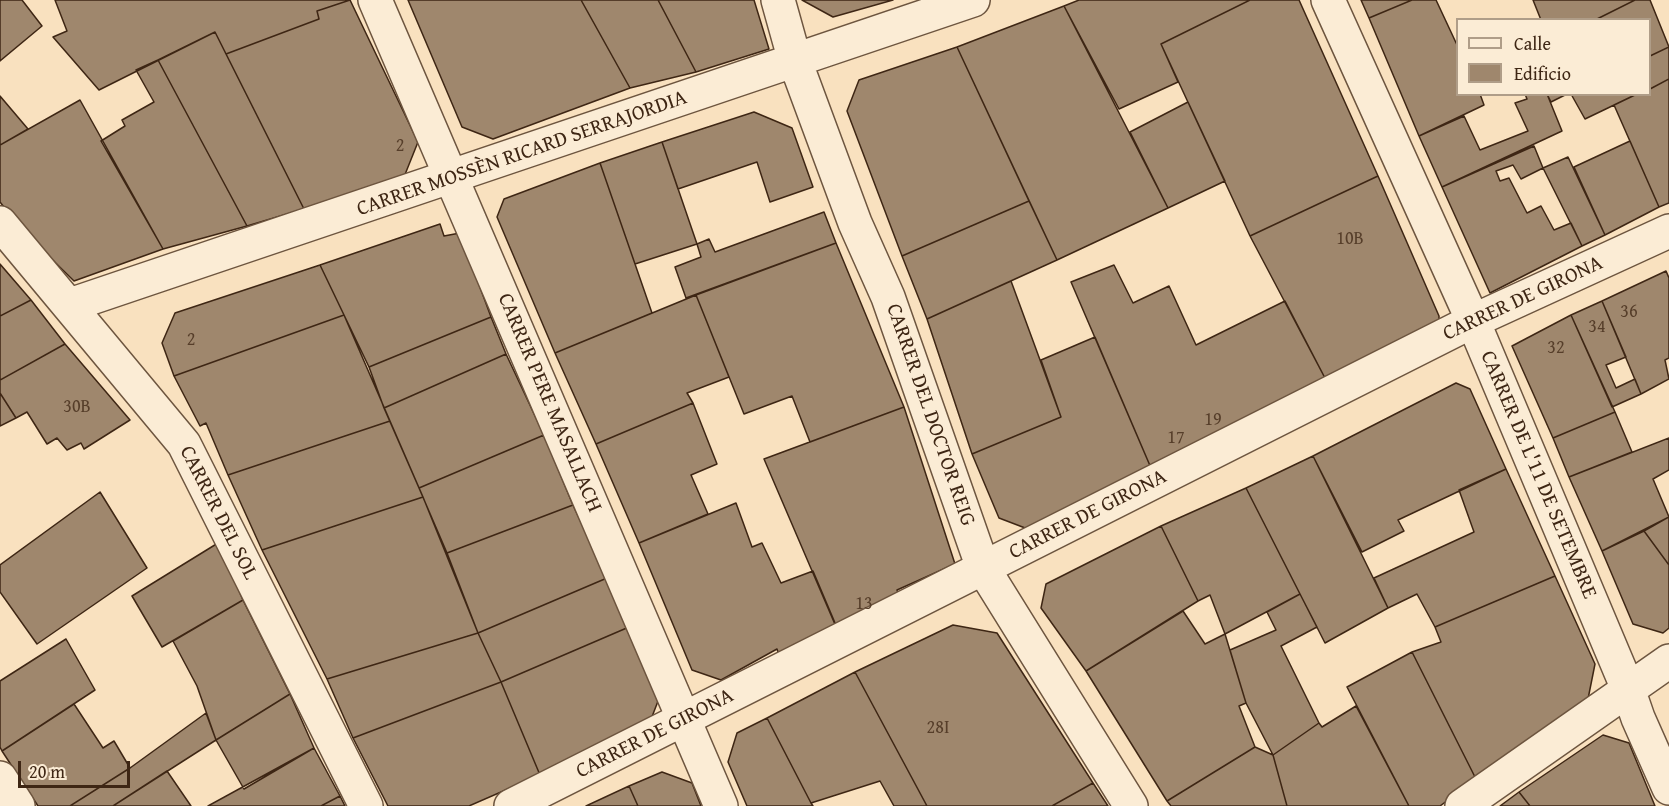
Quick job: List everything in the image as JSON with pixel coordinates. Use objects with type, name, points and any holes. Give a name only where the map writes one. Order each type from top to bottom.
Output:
[{"type":"street","name":"CARRER PERE MASALLACH","points":[[375,0],[721,806]]},
{"type":"street","name":"CARRER DEL DOCTOR REIG","points":[[778,0],[795,61],[855,223],[888,297],[983,567],[1131,806]]},
{"type":"street","name":"CARRER MOSSÈN RICARD SERRAJORDIA","points":[[70,305],[452,178],[973,0]]},
{"type":"street","name":"CARRER DE L'11 DE SETEMBRE","points":[[1328,0],[1473,321],[1669,788]]},
{"type":"street","name":"CARRER DEL SOL","points":[[0,222],[184,444],[366,806]]},
{"type":"street","name":"CARRER DE GIRONA","points":[[511,806],[1473,321],[1669,231]]},
{"type":"street","points":[[1461,806],[1669,661]]},
{"type":"street","points":[[0,778],[18,806]]},
{"type":"building","points":[[0,0],[22,0],[42,26],[0,61]]},
{"type":"building","points":[[55,0],[350,0],[317,11],[319,19],[226,54],[215,32],[99,90],[53,37],[67,31]]},
{"type":"building","points":[[350,0],[418,142],[404,177],[304,209],[226,54],[319,19],[317,11]]},
{"type":"building","points":[[408,0],[581,0],[630,88],[493,139],[462,127]]},
{"type":"building","points":[[581,0],[658,0],[696,72],[630,88]]},
{"type":"building","points":[[658,0],[754,0],[769,49],[696,72]]},
{"type":"building","points":[[802,0],[893,0],[833,17]]},
{"type":"building","points":[[1079,0],[1250,0],[1161,44],[1178,82],[1119,109],[1064,6]]},
{"type":"building","points":[[1250,0],[1299,0],[1378,176],[1250,236],[1161,44]]},
{"type":"building","points":[[1361,0],[1412,0],[1369,18]]},
{"type":"building","points":[[1412,0],[1436,0],[1456,43],[1456,96],[1481,96],[1484,105],[1419,136],[1369,18]]},
{"type":"building","points":[[1533,0],[1635,0],[1599,18],[1540,18]]},
{"type":"building","points":[[1635,0],[1650,0],[1669,47],[1651,56],[1651,18],[1599,18]]},
{"type":"building","points":[[1064,6],[1168,208],[1057,260],[957,47]]},
{"type":"building","points":[[215,32],[304,209],[247,226],[158,60]]},
{"type":"building","points":[[957,47],[1029,201],[902,256],[847,111],[859,80]]},
{"type":"building","points":[[1669,47],[1669,79],[1651,88],[1651,56]]},
{"type":"building","points":[[158,60],[247,226],[163,249],[101,141],[125,126],[122,120],[154,102],[136,70]]},
{"type":"building","points":[[1669,79],[1669,203],[1659,207],[1614,105],[1633,96],[1651,96],[1651,88]]},
{"type":"building","points":[[0,96],[28,129],[0,145]]},
{"type":"building","points":[[1526,96],[1548,96],[1562,131],[1442,187],[1419,136],[1464,116],[1480,150],[1528,131],[1515,103],[1527,99]]},
{"type":"building","points":[[1548,96],[1563,96],[1551,102]]},
{"type":"building","points":[[1572,96],[1633,96],[1585,119]]},
{"type":"building","points":[[80,100],[163,249],[74,281],[22,230],[0,202],[0,145]]},
{"type":"building","points":[[1188,102],[1225,181],[1168,208],[1130,132]]},
{"type":"building","points":[[754,112],[792,128],[813,187],[770,202],[757,162],[678,189],[662,142]]},
{"type":"building","points":[[1630,141],[1659,207],[1605,235],[1574,167]]},
{"type":"building","points":[[662,142],[697,244],[635,264],[600,163]]},
{"type":"building","points":[[1534,146],[1543,168],[1521,179],[1513,165],[1496,171],[1500,181],[1509,178],[1527,213],[1541,206],[1554,230],[1571,223],[1582,246],[1490,293],[1442,187]]},
{"type":"building","points":[[1568,157],[1605,235],[1582,246],[1543,168]]},
{"type":"building","points":[[600,163],[652,313],[555,353],[497,217],[504,199]]},
{"type":"building","points":[[1378,176],[1439,316],[1439,323],[1326,380],[1250,236]]},
{"type":"building","points":[[1029,201],[1057,260],[927,319],[902,256]]},
{"type":"building","points":[[824,212],[836,243],[686,298],[675,267],[701,257],[697,244],[709,239],[715,252]]},
{"type":"building","points":[[440,224],[444,236],[460,233],[491,317],[369,367],[320,265]]},
{"type":"building","points":[[836,243],[904,407],[810,442],[792,396],[744,414],[696,295]]},
{"type":"building","points":[[0,264],[31,300],[0,316]]},
{"type":"building","points":[[320,265],[344,315],[174,376],[162,343],[175,313]]},
{"type":"building","points":[[1114,265],[1133,303],[1169,286],[1196,345],[1285,301],[1326,380],[1151,468],[1071,282]]},
{"type":"building","points":[[1666,271],[1669,278],[1669,358],[1665,360],[1669,379],[1641,394],[1602,301]]},
{"type":"building","points":[[1011,281],[1061,417],[972,454],[927,319]]},
{"type":"building","points":[[696,295],[729,377],[687,393],[693,403],[596,444],[555,353]]},
{"type":"building","points":[[31,300],[65,344],[0,380],[0,316]]},
{"type":"building","points":[[1602,301],[1626,357],[1606,365],[1616,388],[1635,379],[1641,394],[1612,407],[1571,315]]},
{"type":"building","points":[[344,315],[390,421],[228,475],[206,423],[200,426],[174,376]]},
{"type":"building","points":[[1571,315],[1615,412],[1553,438],[1512,346]]},
{"type":"building","points":[[491,317],[506,354],[384,408],[369,367]]},
{"type":"building","points":[[1095,337],[1151,468],[1033,531],[999,518],[972,454],[1061,417],[1041,360]]},
{"type":"building","points":[[65,344],[130,420],[84,449],[81,443],[67,450],[57,438],[47,444],[27,412],[16,418],[0,393],[0,380]]},
{"type":"building","points":[[506,354],[544,435],[419,488],[384,408]]},
{"type":"building","points":[[1456,383],[1470,389],[1506,469],[1398,520],[1404,531],[1362,552],[1313,456]]},
{"type":"building","points":[[0,393],[16,418],[0,426]]},
{"type":"building","points":[[693,403],[717,464],[691,475],[708,514],[639,543],[596,444]]},
{"type":"building","points":[[904,407],[955,564],[897,590],[902,603],[840,636],[764,459]]},
{"type":"building","points":[[1615,412],[1632,452],[1569,477],[1553,438]]},
{"type":"building","points":[[390,421],[423,497],[262,550],[228,475]]},
{"type":"building","points":[[544,435],[573,505],[447,553],[419,488]]},
{"type":"building","points":[[1669,438],[1669,470],[1653,479],[1669,517],[1602,551],[1569,477]]},
{"type":"building","points":[[1313,456],[1388,608],[1325,643],[1246,488]]},
{"type":"building","points":[[1506,469],[1555,576],[1435,627],[1417,594],[1388,608],[1374,578],[1474,532],[1459,490]]},
{"type":"building","points":[[1246,488],[1300,594],[1225,634],[1210,595],[1198,601],[1161,526]]},
{"type":"building","points":[[100,492],[147,568],[37,644],[0,592],[0,565]]},
{"type":"building","points":[[423,497],[478,633],[327,679],[262,550]]},
{"type":"building","points":[[736,503],[752,547],[762,543],[781,583],[813,571],[838,630],[780,658],[777,649],[721,680],[692,670],[639,543]]},
{"type":"building","points":[[573,505],[607,578],[478,633],[447,553]]},
{"type":"building","points":[[1669,517],[1669,565],[1644,531]]},
{"type":"building","points":[[1161,526],[1198,601],[1086,671],[1041,608],[1046,584]]},
{"type":"building","points":[[1644,531],[1669,565],[1669,628],[1663,633],[1633,624],[1602,551]]},
{"type":"building","points":[[218,543],[243,600],[162,647],[132,596]]},
{"type":"building","points":[[1555,576],[1595,664],[1588,699],[1476,779],[1412,652],[1441,642],[1435,627]]},
{"type":"building","points":[[607,578],[629,627],[501,682],[478,633]]},
{"type":"building","points":[[1300,594],[1317,627],[1281,646],[1319,723],[1273,755],[1246,703],[1230,650],[1276,630],[1267,612]]},
{"type":"building","points":[[243,600],[290,694],[216,740],[197,686],[173,641]]},
{"type":"building","points":[[1183,611],[1205,644],[1225,634],[1246,703],[1239,706],[1255,747],[1167,801],[1086,671]]},
{"type":"building","points":[[953,625],[997,633],[1093,783],[1052,806],[927,806],[855,672]]},
{"type":"building","points":[[629,627],[660,696],[648,727],[540,775],[501,682]]},
{"type":"building","points":[[478,633],[501,682],[353,738],[327,679]]},
{"type":"building","points":[[66,639],[95,690],[2,751],[0,747],[0,681]]},
{"type":"building","points":[[1412,652],[1476,779],[1440,806],[1409,806],[1347,687]]},
{"type":"building","points":[[855,672],[927,806],[894,806],[880,781],[811,803],[767,718]]},
{"type":"building","points":[[501,682],[540,775],[469,806],[388,806],[353,738]]},
{"type":"building","points":[[290,694],[314,748],[244,789],[216,740]]},
{"type":"building","points":[[74,704],[103,748],[114,741],[130,768],[70,806],[38,806],[2,751]]},
{"type":"building","points":[[1356,706],[1409,806],[1287,806],[1273,755],[1319,723],[1322,727]]},
{"type":"building","points":[[206,713],[216,740],[113,806],[70,806],[130,768]]},
{"type":"building","points":[[767,718],[813,806],[747,806],[728,762],[737,733]]},
{"type":"building","points":[[1603,735],[1629,743],[1655,806],[1530,806],[1519,792]]},
{"type":"building","points":[[1255,747],[1273,755],[1287,806],[1171,806],[1167,801]]},
{"type":"building","points":[[314,748],[340,796],[321,806],[208,806]]},
{"type":"building","points":[[167,771],[191,806],[113,806]]},
{"type":"building","points":[[662,772],[692,783],[701,806],[638,806],[629,786]]},
{"type":"building","points":[[1093,783],[1108,806],[1052,806]]},
{"type":"building","points":[[629,786],[638,806],[586,806]]},
{"type":"building","points":[[1519,792],[1530,806],[1500,806]]},
{"type":"building","points":[[340,796],[345,806],[321,806]]}]
